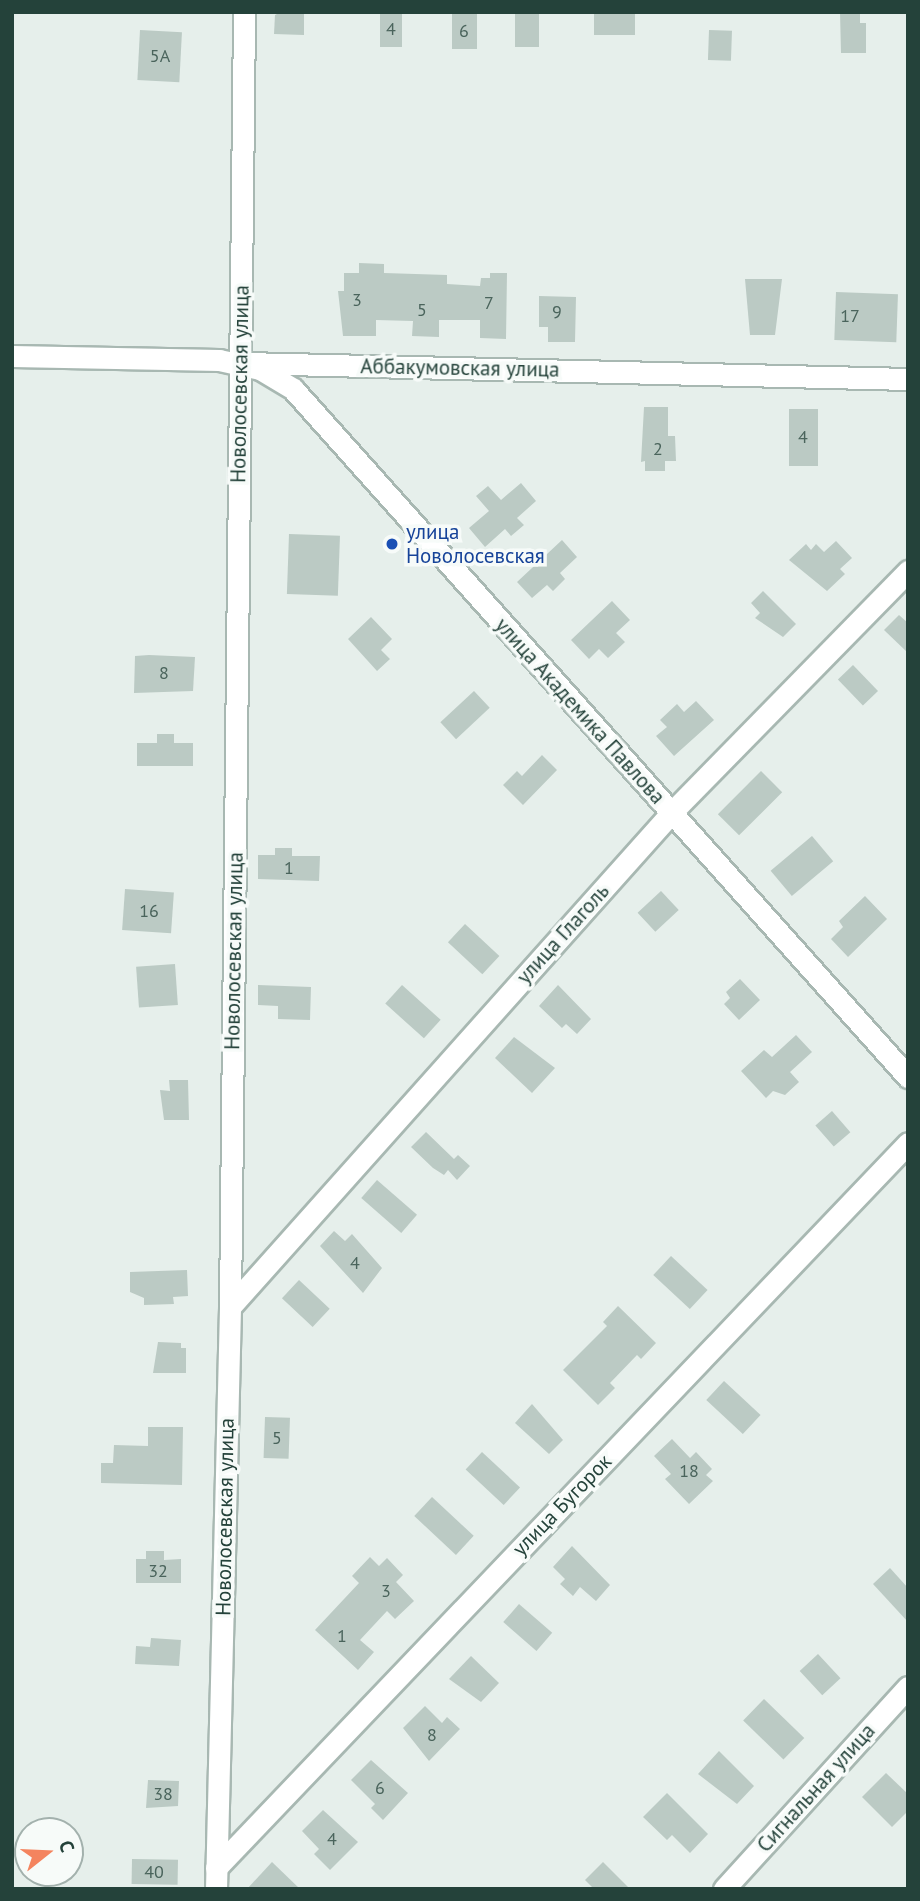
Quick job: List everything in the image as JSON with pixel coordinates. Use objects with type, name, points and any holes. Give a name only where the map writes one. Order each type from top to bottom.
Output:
[{"type":"street","name":"Новолосевская улица","points":[[216,1878],[230,1307],[244,12]]},
{"type":"street","name":"Аббакумовская улица","points":[[12,356],[908,379]]},
{"type":"street","name":"улица Академика Павлова","points":[[240,363],[277,377],[311,407],[908,1077]]},
{"type":"street","name":"улица Глаголь","points":[[230,1307],[671,813],[908,572]]},
{"type":"street","name":"улица Бугорок","points":[[216,1878],[908,1143]]},
{"type":"street","name":"Сигнальная улица","points":[[724,1889],[908,1687]]},
{"type":"building","points":[[281,12],[304,12],[304,35],[274,34],[275,15]]},
{"type":"building","points":[[380,12],[402,12],[402,47],[380,47]]},
{"type":"building","points":[[452,12],[477,12],[477,49],[452,49]]},
{"type":"building","points":[[515,12],[539,12],[539,47],[515,47]]},
{"type":"building","points":[[594,12],[635,12],[635,35],[594,35]]},
{"type":"building","points":[[840,12],[860,12],[860,23],[866,23],[866,53],[841,53]]},
{"type":"building","points":[[140,30],[182,32],[179,82],[137,80]]},
{"type":"building","points":[[709,30],[732,31],[731,61],[708,60]]},
{"type":"building","points":[[359,263],[384,264],[384,273],[447,275],[447,284],[480,286],[481,278],[490,278],[490,273],[507,273],[506,339],[480,338],[480,320],[439,320],[439,337],[412,336],[413,321],[376,320],[376,336],[343,336],[338,291],[344,291],[344,273],[359,273]]},
{"type":"building","points":[[745,279],[782,279],[775,335],[750,335]]},
{"type":"building","points":[[836,292],[898,294],[896,342],[834,340]]},
{"type":"building","points":[[539,296],[576,297],[575,342],[548,342],[548,327],[539,327]]},
{"type":"building","points":[[644,407],[668,407],[668,436],[675,436],[676,461],[665,461],[665,471],[645,471],[645,461],[641,462]]},
{"type":"building","points":[[789,409],[818,409],[818,466],[789,466]]},
{"type":"building","points":[[521,483],[536,501],[517,518],[524,525],[511,536],[505,529],[485,547],[469,528],[489,511],[476,496],[488,486],[501,500]]},
{"type":"building","points":[[289,534],[340,536],[338,596],[287,594]]},
{"type":"building","points":[[562,540],[577,557],[560,573],[565,579],[553,591],[547,585],[532,598],[517,582]]},
{"type":"building","points":[[836,541],[852,558],[840,569],[845,574],[827,591],[789,560],[806,544],[811,550],[816,544],[824,552]]},
{"type":"building","points":[[763,591],[796,624],[783,637],[755,618],[760,613],[751,603]]},
{"type":"building","points":[[612,601],[630,620],[616,633],[625,642],[608,658],[599,649],[589,659],[571,640]]},
{"type":"building","points":[[899,615],[908,623],[908,653],[884,630]]},
{"type":"building","points":[[371,617],[392,639],[381,650],[390,659],[377,671],[348,639]]},
{"type":"building","points":[[135,656],[195,657],[193,691],[134,693]]},
{"type":"building","points":[[853,665],[878,691],[863,705],[838,680]]},
{"type":"building","points":[[474,691],[490,708],[456,739],[440,722]]},
{"type":"building","points":[[696,701],[714,720],[674,756],[656,736],[667,727],[660,720],[677,704],[684,712]]},
{"type":"building","points":[[157,734],[174,734],[174,743],[193,743],[193,766],[137,766],[137,743],[157,743]]},
{"type":"building","points":[[542,755],[557,770],[523,805],[503,785],[517,771],[522,776]]},
{"type":"building","points":[[761,771],[782,792],[739,835],[718,814]]},
{"type":"building","points":[[812,836],[833,861],[792,896],[771,871]]},
{"type":"building","points":[[275,848],[292,848],[292,856],[320,856],[319,881],[258,879],[258,855],[275,855]]},
{"type":"building","points":[[125,889],[174,892],[171,933],[122,930]]},
{"type":"building","points":[[661,891],[679,910],[655,932],[638,913]]},
{"type":"building","points":[[865,896],[887,919],[848,957],[831,939],[843,927],[839,921]]},
{"type":"building","points":[[465,924],[499,956],[482,974],[448,942]]},
{"type":"building","points":[[175,964],[178,1005],[139,1008],[136,967]]},
{"type":"building","points":[[740,979],[760,1000],[739,1020],[724,1004],[730,998],[726,992]]},
{"type":"building","points":[[258,985],[311,987],[310,1020],[278,1019],[278,1006],[258,1005]]},
{"type":"building","points":[[402,985],[441,1020],[424,1038],[385,1004]]},
{"type":"building","points":[[558,985],[591,1019],[577,1034],[566,1024],[562,1028],[539,1006]]},
{"type":"building","points":[[796,1035],[812,1052],[790,1072],[799,1082],[785,1095],[773,1091],[766,1098],[741,1071],[764,1050],[772,1057]]},
{"type":"building","points":[[514,1037],[555,1068],[532,1093],[495,1058]]},
{"type":"building","points":[[169,1080],[188,1080],[189,1120],[164,1120],[160,1090],[170,1091]]},
{"type":"building","points":[[832,1111],[850,1132],[834,1147],[815,1125]]},
{"type":"building","points":[[426,1132],[454,1159],[458,1155],[470,1166],[457,1180],[448,1170],[444,1175],[433,1168],[411,1147]]},
{"type":"building","points":[[377,1180],[417,1215],[401,1233],[361,1198]]},
{"type":"building","points":[[334,1231],[345,1241],[352,1234],[382,1268],[363,1293],[320,1246]]},
{"type":"building","points":[[671,1256],[708,1290],[690,1309],[653,1275]]},
{"type":"building","points":[[187,1270],[188,1296],[173,1297],[174,1304],[144,1305],[144,1298],[130,1292],[130,1272]]},
{"type":"building","points":[[299,1280],[330,1309],[313,1327],[282,1298]]},
{"type":"building","points":[[618,1306],[656,1343],[641,1359],[637,1355],[610,1383],[615,1388],[598,1405],[563,1370],[607,1326],[603,1322]]},
{"type":"building","points":[[158,1342],[181,1343],[181,1348],[186,1348],[186,1373],[153,1373]]},
{"type":"building","points":[[724,1381],[761,1415],[743,1434],[706,1400]]},
{"type":"building","points":[[532,1404],[563,1440],[549,1454],[515,1423]]},
{"type":"building","points":[[265,1417],[290,1418],[289,1459],[264,1458]]},
{"type":"building","points":[[148,1427],[183,1427],[182,1485],[101,1483],[101,1463],[113,1463],[114,1445],[148,1446]]},
{"type":"building","points":[[672,1439],[690,1458],[696,1452],[712,1469],[706,1475],[713,1481],[689,1504],[665,1479],[671,1474],[654,1456]]},
{"type":"building","points":[[482,1452],[520,1487],[504,1505],[466,1470]]},
{"type":"building","points":[[432,1497],[474,1536],[456,1555],[414,1516]]},
{"type":"building","points":[[572,1546],[610,1585],[596,1601],[580,1587],[573,1596],[560,1584],[565,1579],[553,1567]]},
{"type":"building","points":[[146,1551],[164,1551],[164,1560],[181,1559],[181,1583],[136,1583],[136,1559],[146,1559]]},
{"type":"building","points":[[370,1557],[379,1566],[387,1558],[403,1575],[396,1582],[414,1601],[395,1619],[387,1611],[360,1640],[374,1652],[358,1670],[315,1630],[359,1583],[352,1576]]},
{"type":"building","points":[[890,1568],[908,1588],[908,1622],[873,1584]]},
{"type":"building","points":[[519,1604],[552,1633],[536,1651],[503,1622]]},
{"type":"building","points":[[151,1638],[181,1640],[179,1666],[135,1664],[136,1646],[150,1647]]},
{"type":"building","points":[[818,1654],[841,1678],[822,1695],[800,1671]]},
{"type":"building","points":[[471,1656],[499,1683],[481,1702],[449,1679]]},
{"type":"building","points":[[764,1699],[804,1738],[783,1759],[743,1721]]},
{"type":"building","points":[[425,1706],[442,1723],[447,1717],[460,1729],[429,1761],[403,1728]]},
{"type":"building","points":[[719,1751],[754,1786],[737,1804],[698,1774]]},
{"type":"building","points":[[371,1760],[408,1793],[383,1820],[371,1808],[375,1804],[351,1780]]},
{"type":"building","points":[[886,1773],[908,1794],[908,1811],[892,1827],[862,1797]]},
{"type":"building","points":[[148,1780],[179,1781],[178,1806],[146,1808]]},
{"type":"building","points":[[667,1793],[708,1834],[690,1853],[672,1835],[667,1840],[643,1817]]},
{"type":"building","points":[[323,1810],[358,1842],[330,1870],[314,1854],[319,1849],[302,1831]]},
{"type":"building","points":[[132,1859],[178,1860],[178,1885],[132,1884]]},
{"type":"building","points":[[272,1862],[300,1889],[247,1889]]},
{"type":"building","points":[[603,1862],[630,1889],[594,1889],[585,1880]]},
{"type":"place","name":"улица Новолосевская","points":[[392,544]]}]
